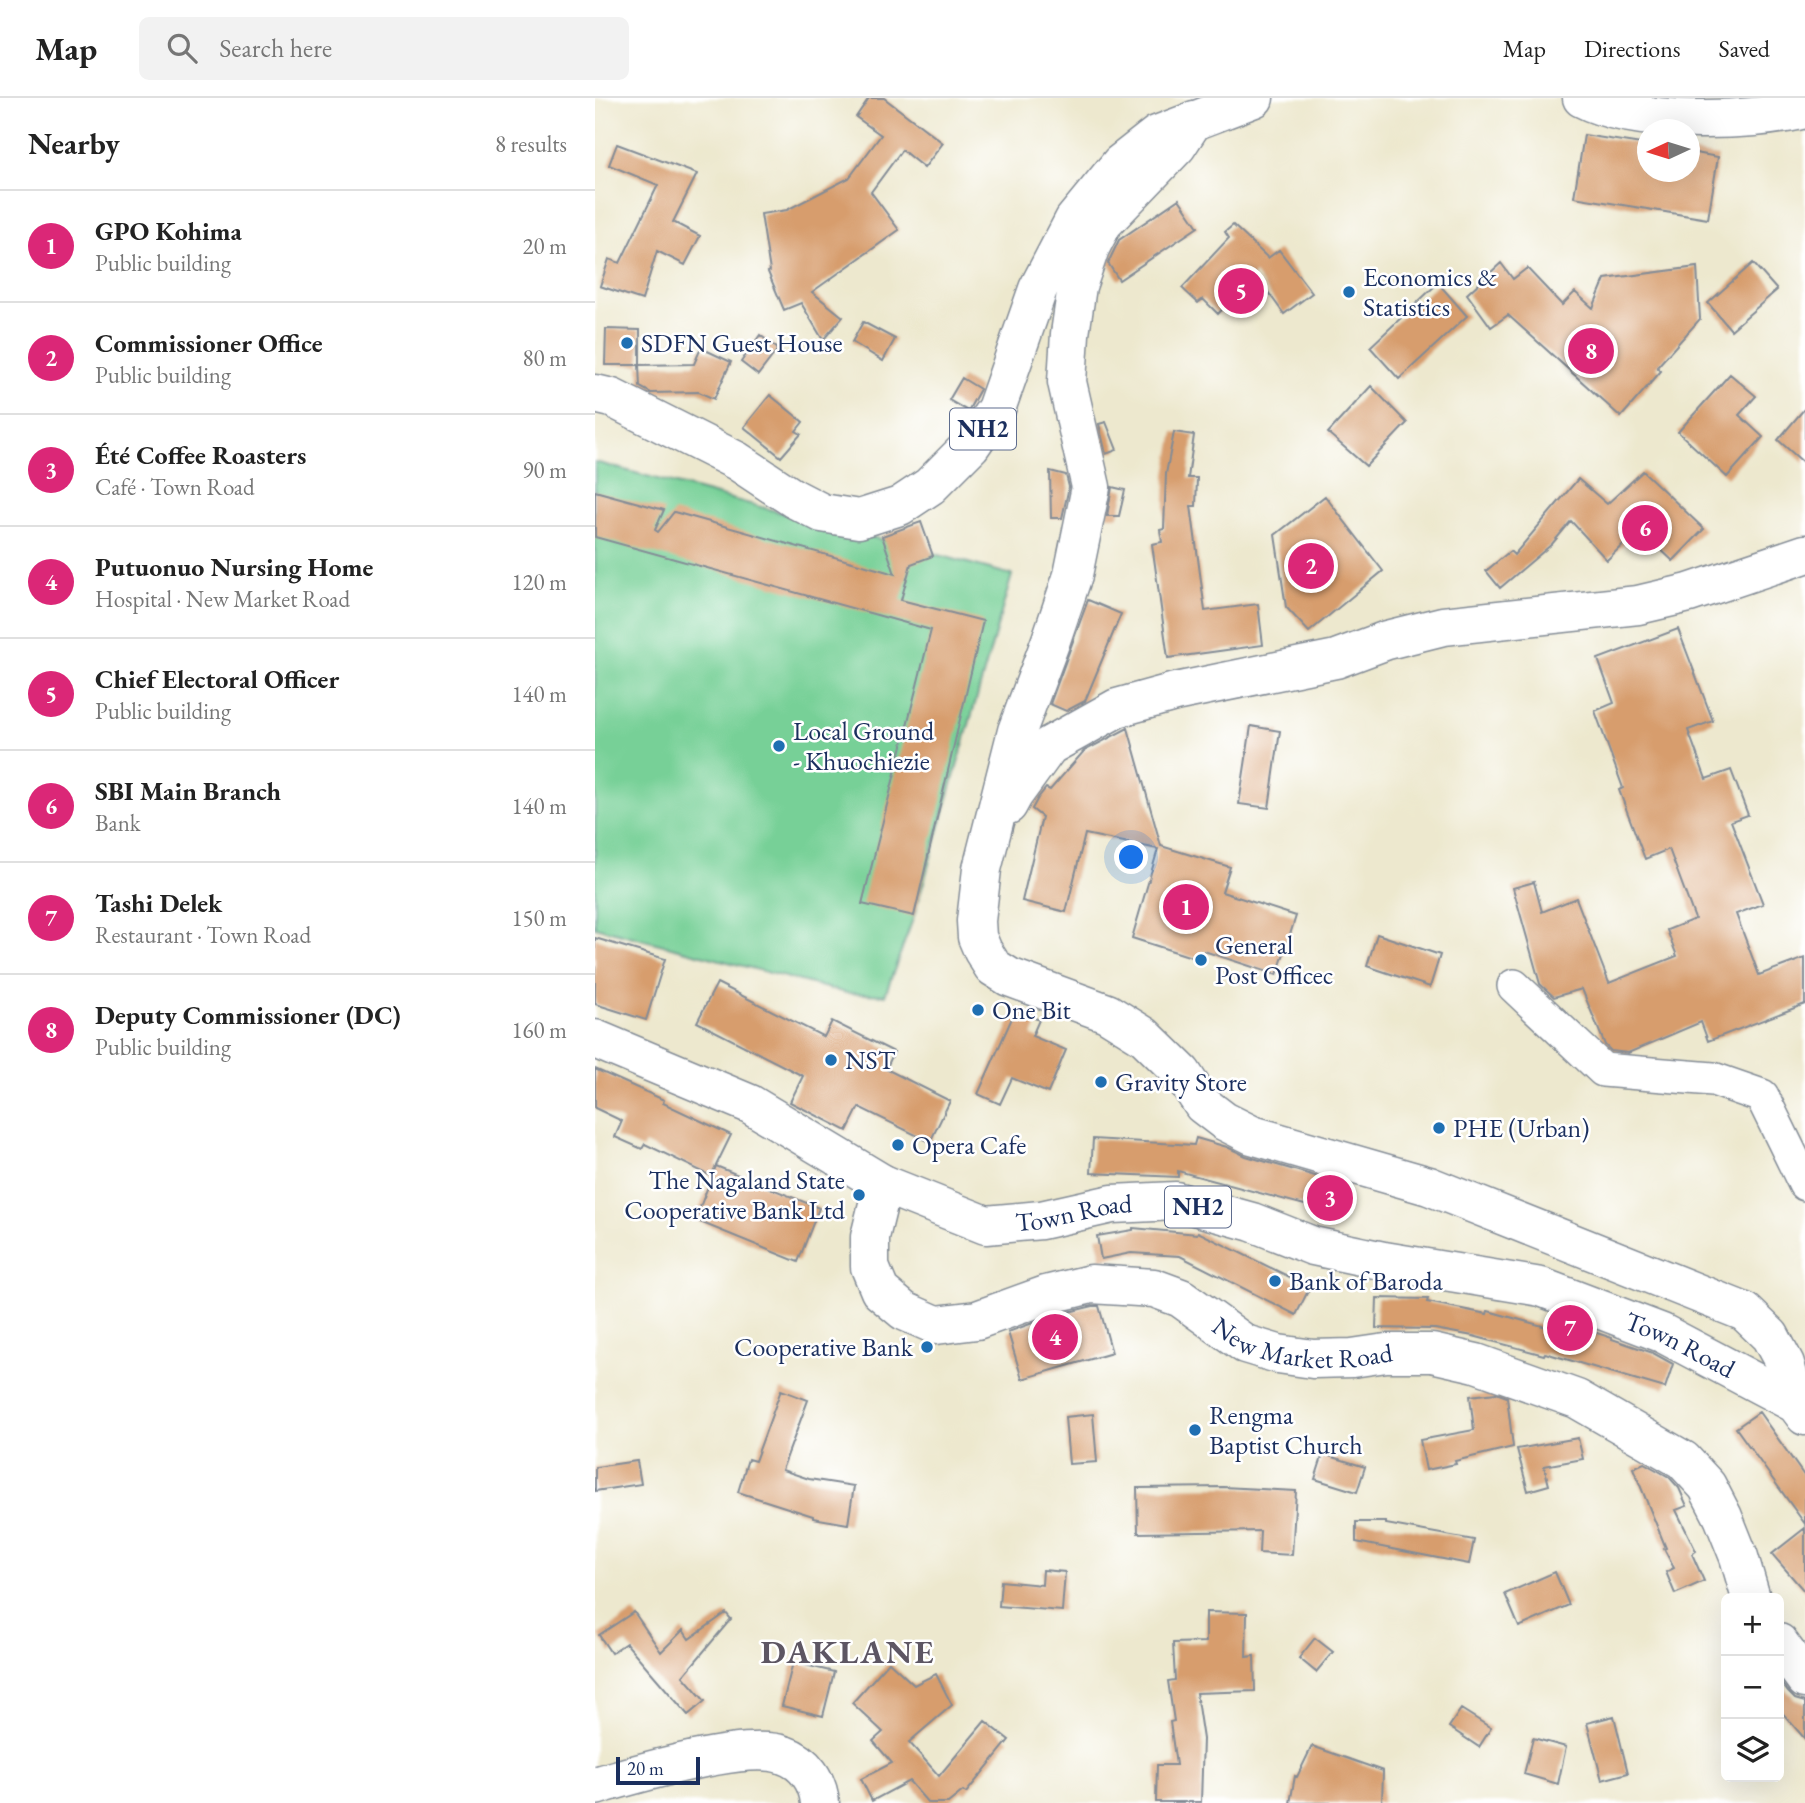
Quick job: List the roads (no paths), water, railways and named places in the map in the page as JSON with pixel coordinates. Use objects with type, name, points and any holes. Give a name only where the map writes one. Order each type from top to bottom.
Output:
[{"type":"main road","name":"NH2","points":[[595,394],[613,398],[737,461],[793,499],[822,513],[859,519],[900,506],[930,485],[971,444],[996,409],[1038,289],[1074,220],[1120,164],[1157,135],[1254,98]]},
{"type":"main road","points":[[1582,98],[1597,106],[1655,117],[1732,118],[1786,114],[1805,109]]},
{"type":"main road","points":[[1194,120],[1177,146],[1104,223],[1090,248],[1077,286],[1067,382],[1091,486],[1073,575],[1017,731],[982,869],[976,921],[977,937],[993,967],[1028,986],[1107,1013],[1123,1022],[1163,1053],[1182,1073],[1203,1105],[1224,1121],[1252,1135],[1429,1186],[1745,1312],[1770,1336],[1785,1364],[1801,1410]]},
{"type":"main road","points":[[990,841],[1014,794],[1049,746],[1117,708],[1188,689],[1336,659],[1387,640],[1443,626],[1576,613],[1651,602],[1689,593],[1805,554]]},
{"type":"main road","name":"Town Road","points":[[595,1039],[750,1104],[883,1184],[986,1225],[1041,1220],[1112,1203],[1176,1201],[1252,1222],[1313,1246],[1384,1261],[1541,1287],[1661,1333],[1801,1410]]},
{"type":"main road","name":"New Market Road","points":[[883,1184],[870,1237],[870,1267],[880,1291],[904,1311],[936,1325],[977,1320],[1046,1295],[1091,1284],[1154,1288],[1181,1298],[1245,1344],[1278,1354],[1313,1359],[1352,1358],[1386,1353],[1432,1353],[1476,1363],[1577,1399],[1682,1460],[1707,1486],[1723,1517],[1750,1593]]},
{"type":"main road","points":[[1784,1650],[1805,1679]]},
{"type":"main road","points":[[595,1786],[698,1760],[750,1751],[782,1754],[805,1765],[819,1791],[820,1803]]},
{"type":"street","points":[[1514,986],[1603,1070],[1713,1079],[1762,1096],[1805,1184]]},
{"type":"place","name":"Chief Electoral Officer","points":[[1241,291]]},
{"type":"place","name":"Economics & Statistics","points":[[1349,292]]},
{"type":"place","name":"SDFN Guest House","points":[[627,343]]},
{"type":"place","name":"Deputy Commissioner (DC)","points":[[1591,351]]},
{"type":"place","name":"SBI Main Branch","points":[[1645,528]]},
{"type":"place","name":"Commissioner Office","points":[[1311,566]]},
{"type":"place","name":"Local Ground - Khuochiezie","points":[[779,746]]},
{"type":"place","name":"GPO Kohima","points":[[1186,907]]},
{"type":"place","name":"General Post Officec","points":[[1201,960]]},
{"type":"place","name":"One Bit","points":[[978,1010]]},
{"type":"place","name":"NST","points":[[831,1060]]},
{"type":"place","name":"Gravity Store","points":[[1101,1082]]},
{"type":"place","name":"PHE (Urban)","points":[[1439,1128]]},
{"type":"place","name":"Opera Cafe","points":[[898,1145]]},
{"type":"place","name":"The Nagaland State Cooperative Bank Ltd","points":[[859,1195]]},
{"type":"place","name":"Été Coffee Roasters","points":[[1330,1198]]},
{"type":"place","name":"Bank of Baroda","points":[[1275,1281]]},
{"type":"place","name":"Tashi Delek","points":[[1570,1328]]},
{"type":"place","name":"Putuonuo Nursing Home","points":[[1055,1337]]},
{"type":"place","name":"Cooperative Bank","points":[[927,1347]]},
{"type":"place","name":"Rengma Baptist Church","points":[[1195,1430]]},
{"type":"district","name":"DAKLANE","points":[[848,1651]]}]
